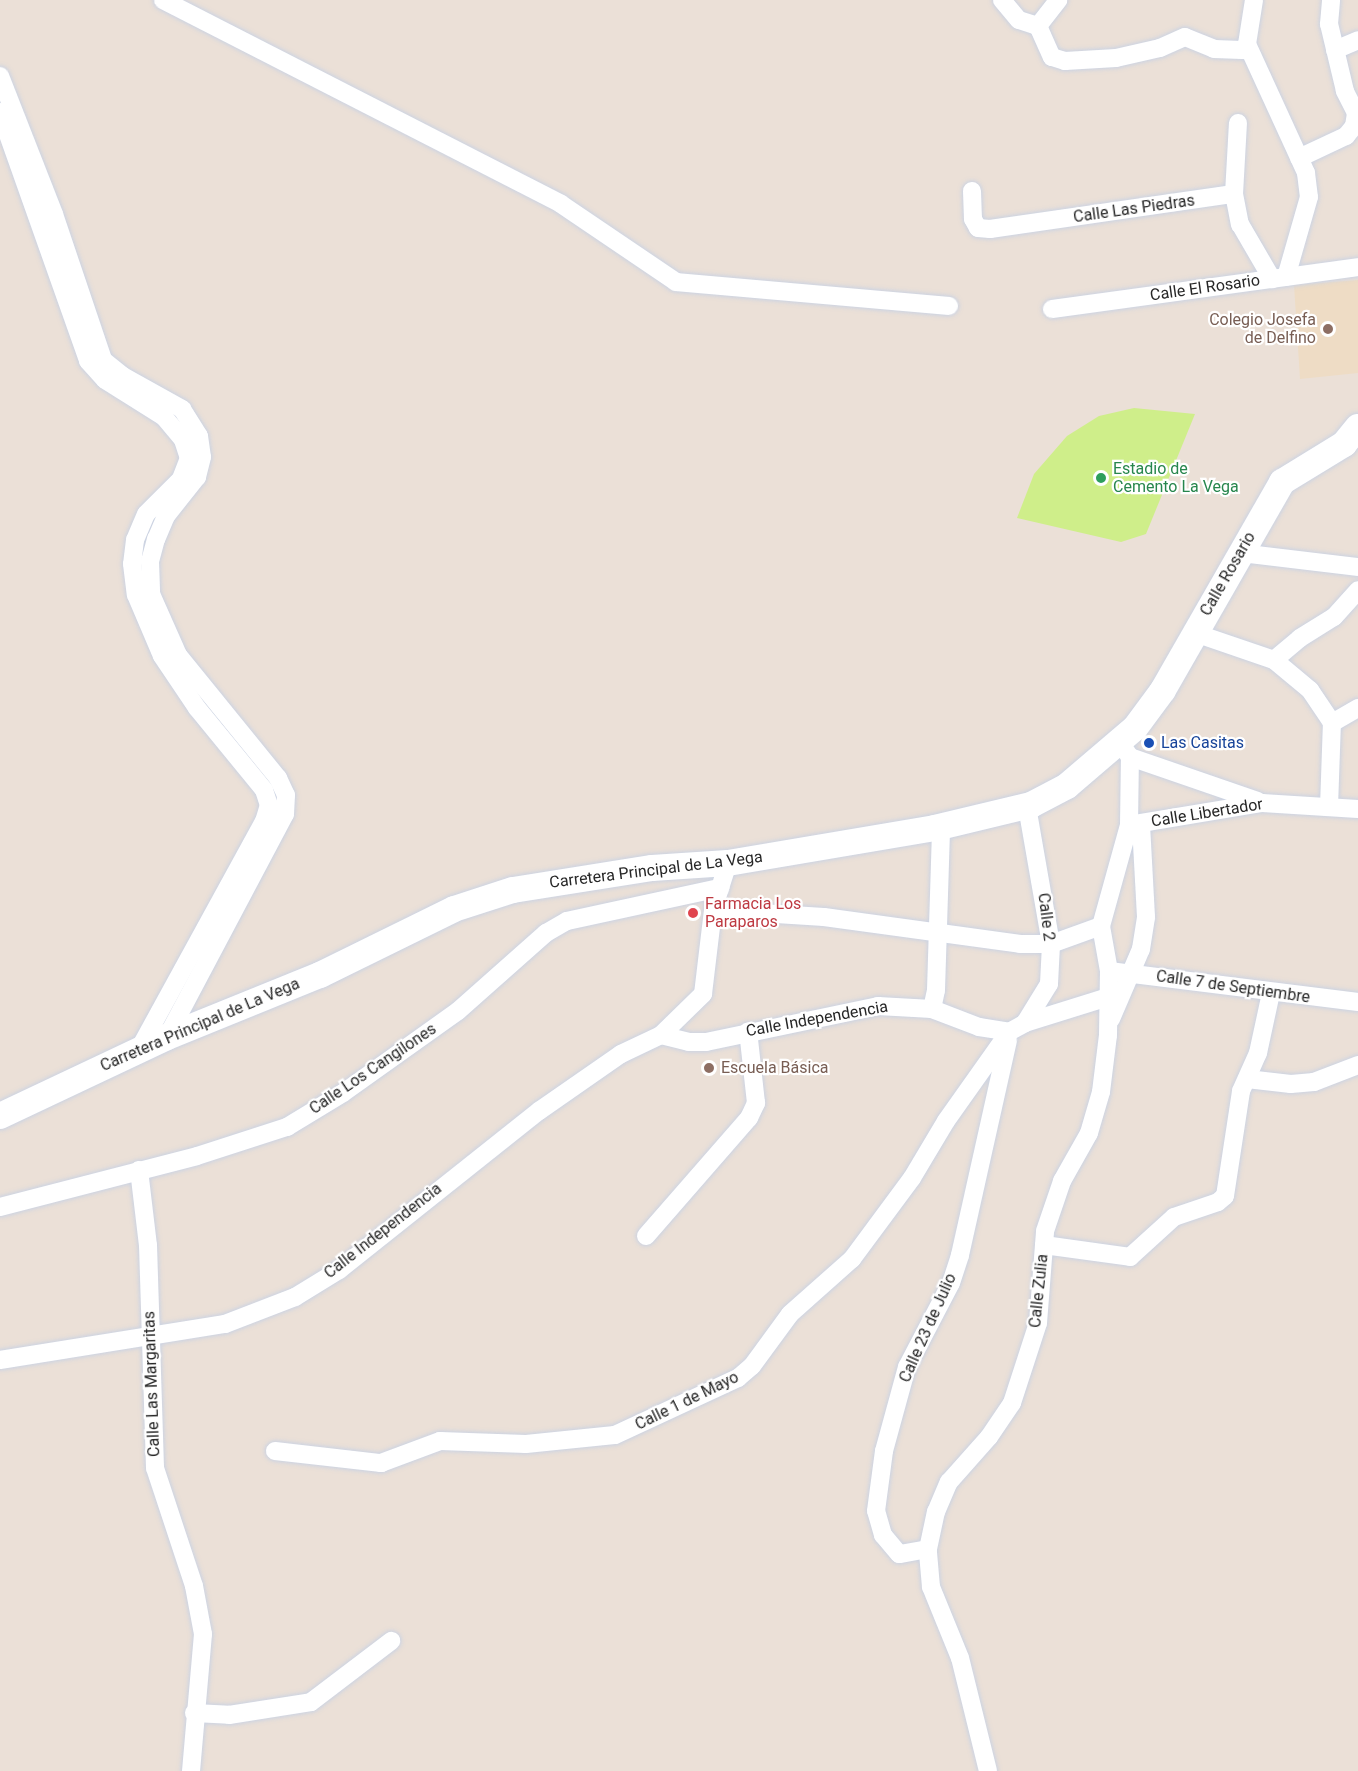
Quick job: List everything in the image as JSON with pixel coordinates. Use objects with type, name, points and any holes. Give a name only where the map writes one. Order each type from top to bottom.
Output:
[{"type":"street","points":[[162,0],[561,204],[651,268],[676,282],[949,306]]},
{"type":"street","points":[[1002,0],[1019,20],[1038,26],[1052,57],[1065,61],[1116,58],[1160,48],[1185,37],[1214,49],[1249,50]]},
{"type":"street","points":[[1038,26],[1058,0]]},
{"type":"street","points":[[1254,0],[1247,28],[1249,50],[1299,158],[1309,196],[1279,278]]},
{"type":"street","points":[[1299,158],[1346,136],[1354,126],[1357,106],[1345,91],[1329,24],[1330,0]]},
{"type":"street","points":[[1335,50],[1358,40]]},
{"type":"street","points":[[0,76],[54,214],[104,360],[123,376],[182,409],[199,436],[202,457],[197,477],[166,516],[156,539],[150,561],[151,594],[178,655],[278,778],[286,795],[285,814],[167,1036]]},
{"type":"street","points":[[0,112],[88,361],[105,380],[164,417],[183,440],[189,458],[181,479],[146,514],[135,540],[132,564],[136,595],[162,656],[197,708],[264,790],[269,805],[264,821],[139,1049]]},
{"type":"street","points":[[1238,123],[1234,194],[1240,224],[1279,278]]},
{"type":"street","name":"Calle Las Piedras","points":[[972,191],[973,219],[978,228],[990,229],[1234,194]]},
{"type":"street","name":"Calle El Rosario","points":[[1052,309],[1358,267]]},
{"type":"street","name":"Calle Rosario","points":[[1124,749],[1135,728],[1163,690],[1282,482],[1344,444],[1358,427]]},
{"type":"street","points":[[1240,553],[1358,567]]},
{"type":"street","points":[[1274,660],[1300,638],[1334,617],[1358,590]]},
{"type":"street","points":[[1195,633],[1274,660],[1311,690],[1332,723],[1329,807]]},
{"type":"street","points":[[1332,723],[1358,708]]},
{"type":"street","points":[[1108,1024],[1132,974],[1146,916],[1124,749],[1262,803]]},
{"type":"street","name":"Carretera Principal de La Vega","points":[[0,1116],[167,1036],[320,975],[454,909],[513,890],[652,868],[728,863],[941,827],[1027,806],[1066,786],[1124,749]]},
{"type":"street","name":"Calle Libertador","points":[[1135,824],[1262,803],[1358,809]]},
{"type":"street","name":"Calle 2","points":[[1017,1028],[1049,984],[1051,944],[1027,806]]},
{"type":"street","name":"Calle Zulia","points":[[988,1771],[960,1658],[932,1587],[928,1549],[936,1512],[949,1482],[989,1437],[1012,1403],[1038,1323],[1044,1245],[1062,1181],[1089,1133],[1101,1092],[1108,1024],[1109,971],[1101,926],[1135,824]]},
{"type":"street","points":[[932,1009],[939,934],[941,827]]},
{"type":"street","name":"Calle Independencia","points":[[0,1360],[225,1324],[295,1297],[339,1270],[431,1192],[539,1111],[621,1054],[661,1035],[703,994],[713,910],[728,863]]},
{"type":"street","name":"Calle Los Cangilones","points":[[0,1207],[287,1127],[343,1093],[458,1011],[546,933],[567,921],[720,888]]},
{"type":"street","points":[[713,910],[824,917],[939,934],[1051,944],[1101,926]]},
{"type":"street","name":"Calle 7 de Septiembre","points":[[1109,971],[1271,993],[1358,1002]]},
{"type":"street","points":[[1044,1245],[1130,1257],[1174,1217],[1218,1202],[1225,1196],[1241,1090],[1258,1053],[1271,993]]},
{"type":"street","name":"Calle Independencia","points":[[661,1035],[689,1042],[706,1042],[748,1031],[878,1006],[932,1009],[979,1027],[1017,1028],[1108,998]]},
{"type":"street","name":"Calle 1 de Mayo","points":[[275,1451],[381,1463],[440,1441],[526,1444],[615,1435],[738,1378],[752,1366],[790,1314],[852,1259],[912,1178],[946,1121],[1017,1028]]},
{"type":"street","name":"Calle 23 de Julio","points":[[928,1549],[898,1554],[883,1534],[876,1511],[884,1451],[907,1367],[951,1283],[960,1255],[1017,1028]]},
{"type":"street","points":[[646,1236],[749,1118],[756,1103],[748,1031]]},
{"type":"street","points":[[1247,1079],[1291,1084],[1314,1082],[1358,1065]]},
{"type":"street","name":"Calle Las Margaritas","points":[[139,1170],[148,1245],[155,1468],[194,1586],[203,1634],[194,1713],[191,1771]]},
{"type":"street","points":[[194,1713],[229,1715],[311,1702],[391,1641]]},
{"type":"shaded area","name":"Colegio Josefa de Delfino","points":[[1358,280],[1358,373],[1300,379],[1294,285]]},
{"type":"green space","name":"Estadio de Cemento La Vega","points":[[1134,408],[1195,414],[1146,534],[1121,542],[1017,518],[1034,474],[1067,436],[1099,416]]},
{"type":"place","name":"Colegio Josefa de Delfino","points":[[1328,329]]},
{"type":"place","name":"Estadio de Cemento La Vega","points":[[1101,478]]},
{"type":"place","name":"Las Casitas","points":[[1149,743]]},
{"type":"place","name":"Farmacia Los Paraparos","points":[[693,913]]},
{"type":"place","name":"Escuela Básica","points":[[709,1068]]}]
